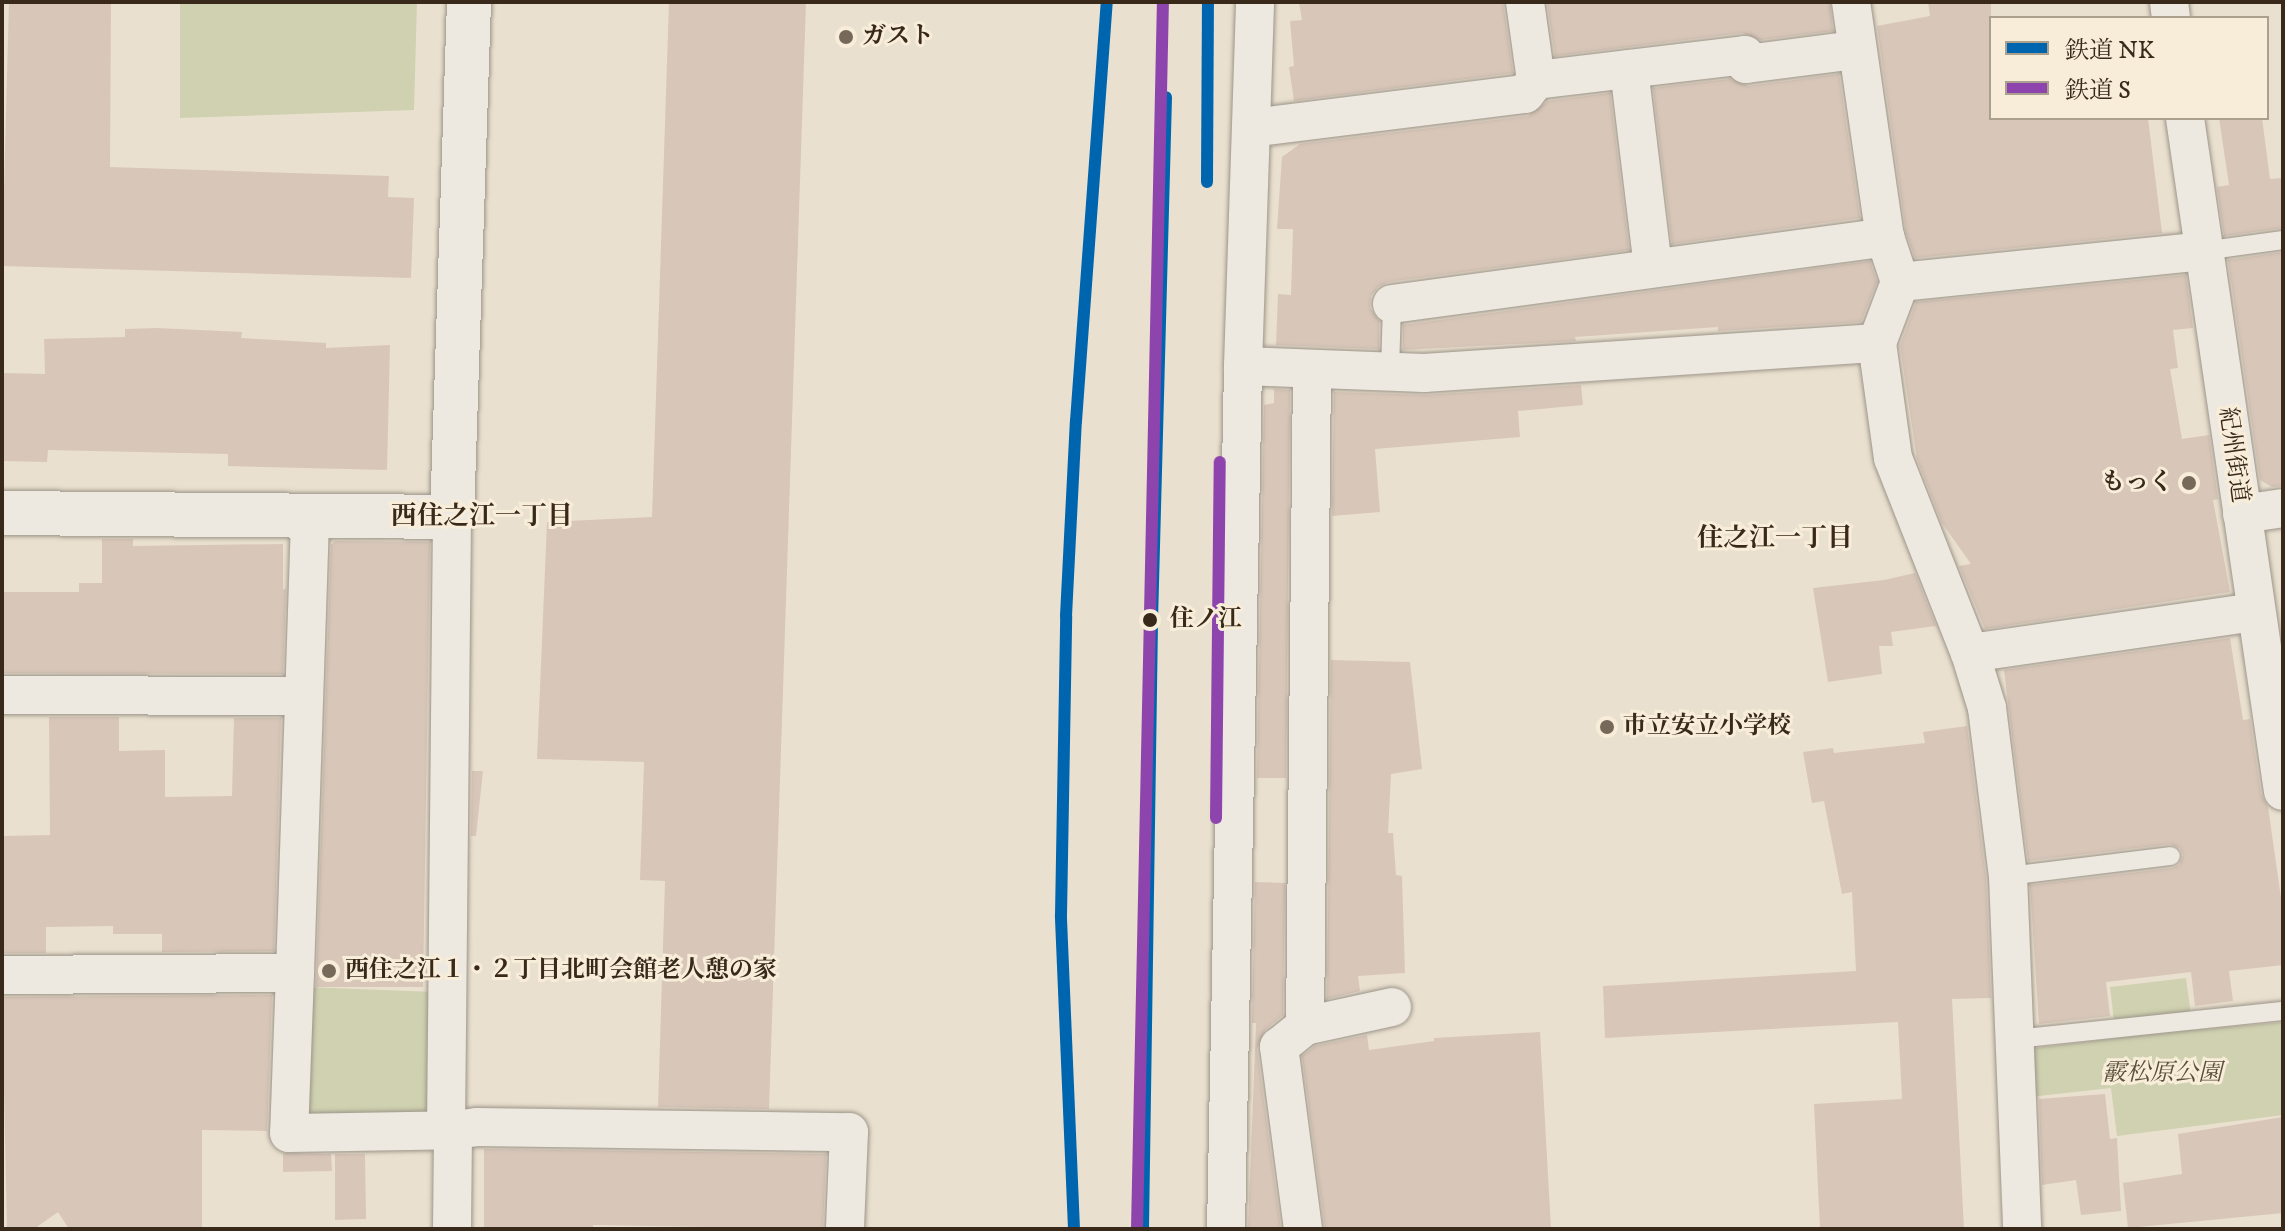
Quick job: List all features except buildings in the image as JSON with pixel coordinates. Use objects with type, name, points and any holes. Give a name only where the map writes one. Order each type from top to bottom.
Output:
[{"type":"street","points":[[452,1229],[449,1130],[452,517],[469,2]]},
{"type":"street","points":[[1226,1229],[1243,366],[1255,2]]},
{"type":"street","points":[[1525,2],[1536,80]]},
{"type":"street","points":[[1851,2],[1885,237],[1900,282],[1877,343],[1893,458],[1970,653],[1987,708],[2008,876],[2022,1229]]},
{"type":"street","points":[[1251,128],[1525,94],[1536,80],[1745,55],[1746,64],[1856,50]]},
{"type":"street","points":[[1629,69],[1653,268]]},
{"type":"street","name":"紀州街道","points":[[2185,120],[2283,791]]},
{"type":"street","points":[[1392,304],[1885,237]]},
{"type":"street","points":[[1900,282],[2203,251]]},
{"type":"street","points":[[1243,366],[1424,373],[1877,343]]},
{"type":"street","points":[[1305,1026],[1312,369]]},
{"type":"street","points":[[2242,514],[2283,508]]},
{"type":"street","points":[[2,513],[452,517]]},
{"type":"street","points":[[310,516],[289,1133],[477,1127],[849,1132],[845,1229]]},
{"type":"street","points":[[1970,653],[2255,612]]},
{"type":"street","points":[[2,695],[302,696]]},
{"type":"street","points":[[2,975],[295,973]]},
{"type":"street","points":[[1303,1229],[1279,1047],[1305,1026],[1392,1007]]},
{"type":"lane","points":[[2203,251],[2283,240]]},
{"type":"lane","points":[[1390,372],[1392,304]]},
{"type":"lane","points":[[2008,876],[2171,856]]},
{"type":"lane","points":[[2015,1039],[2283,1011]]},
{"type":"green space","points":[[180,2],[417,2],[414,110],[180,118]]},
{"type":"green space","name":"霰松原公園","points":[[2186,978],[2193,1030],[2283,1022],[2283,1115],[2117,1136],[2111,1088],[2030,1097],[2028,1049],[2116,1038],[2110,987]]},
{"type":"green space","points":[[306,987],[435,992],[432,1124],[300,1125]]},
{"type":"rail line","name":"NK","points":[[1074,1229],[1061,915],[1066,616],[1076,421],[1107,2]]},
{"type":"rail line","name":"S","points":[[1137,1229],[1163,2]]},
{"type":"rail line","name":"NK","points":[[1207,182],[1208,2]]},
{"type":"rail line","name":"NK","points":[[1143,1229],[1152,621],[1166,97]]},
{"type":"rail line","name":"S","points":[[1216,818],[1220,462]]},
{"type":"place","name":"ガスト","points":[[846,37]]},
{"type":"place","name":"もっく","points":[[2189,483]]},
{"type":"place","name":"住ノ江","points":[[1150,620]]},
{"type":"place","name":"市立安立小学校","points":[[1607,727]]},
{"type":"place","name":"西住之江１・２丁目北町会館老人憩の家","points":[[329,971]]},
{"type":"district","name":"西住之江一丁目","points":[[482,517]]},
{"type":"district","name":"住之江一丁目","points":[[1775,539]]}]
